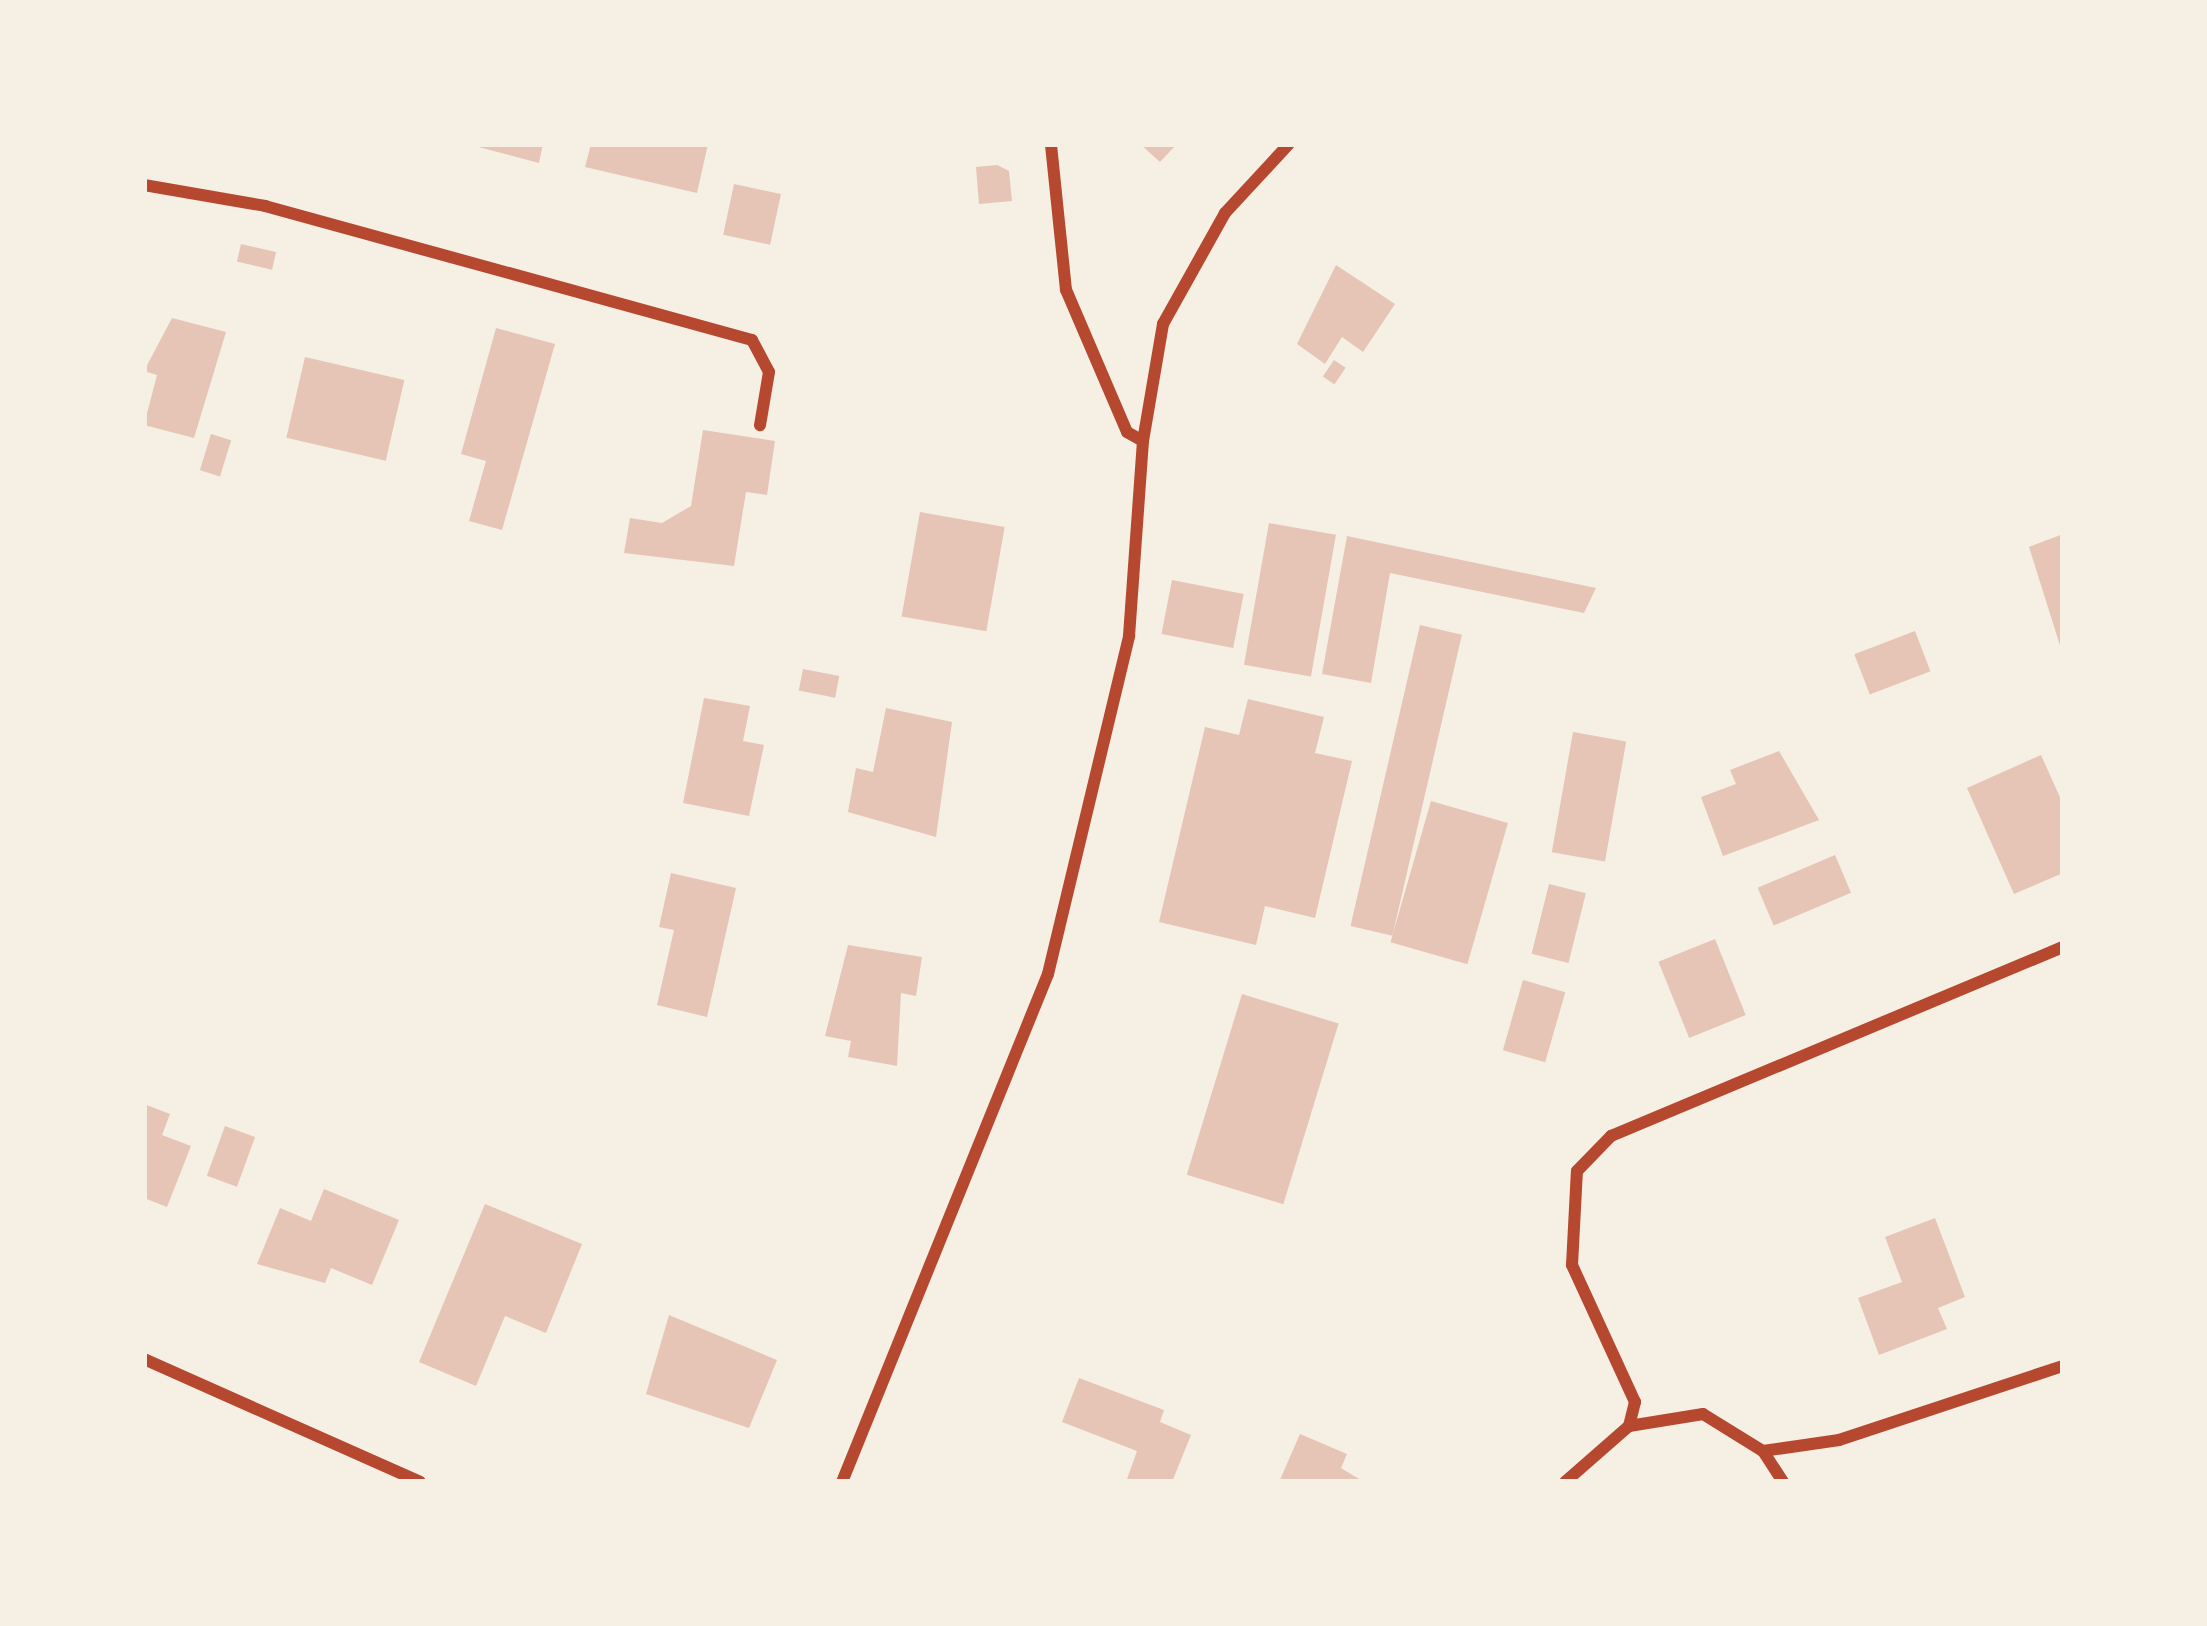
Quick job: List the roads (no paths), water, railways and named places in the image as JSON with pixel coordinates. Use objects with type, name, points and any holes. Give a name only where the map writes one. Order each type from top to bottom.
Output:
[{"type":"street","points":[[1051,144],[1066,290],[1092,362],[1127,432],[1143,441]]},
{"type":"street","points":[[842,1482],[1048,974],[1129,636],[1143,441],[1163,324],[1225,213],[1289,144]]},
{"type":"street","points":[[144,185],[265,206],[752,340],[769,372],[760,425]]},
{"type":"street","points":[[1629,1426],[1630,1379],[1572,1265],[1577,1171],[1611,1136],[2063,946]]},
{"type":"street","points":[[144,1360],[420,1482]]},
{"type":"street","points":[[1763,1450],[1839,1440],[2063,1366]]},
{"type":"street","points":[[1565,1482],[1629,1426],[1703,1414],[1763,1450],[1783,1482]]}]
